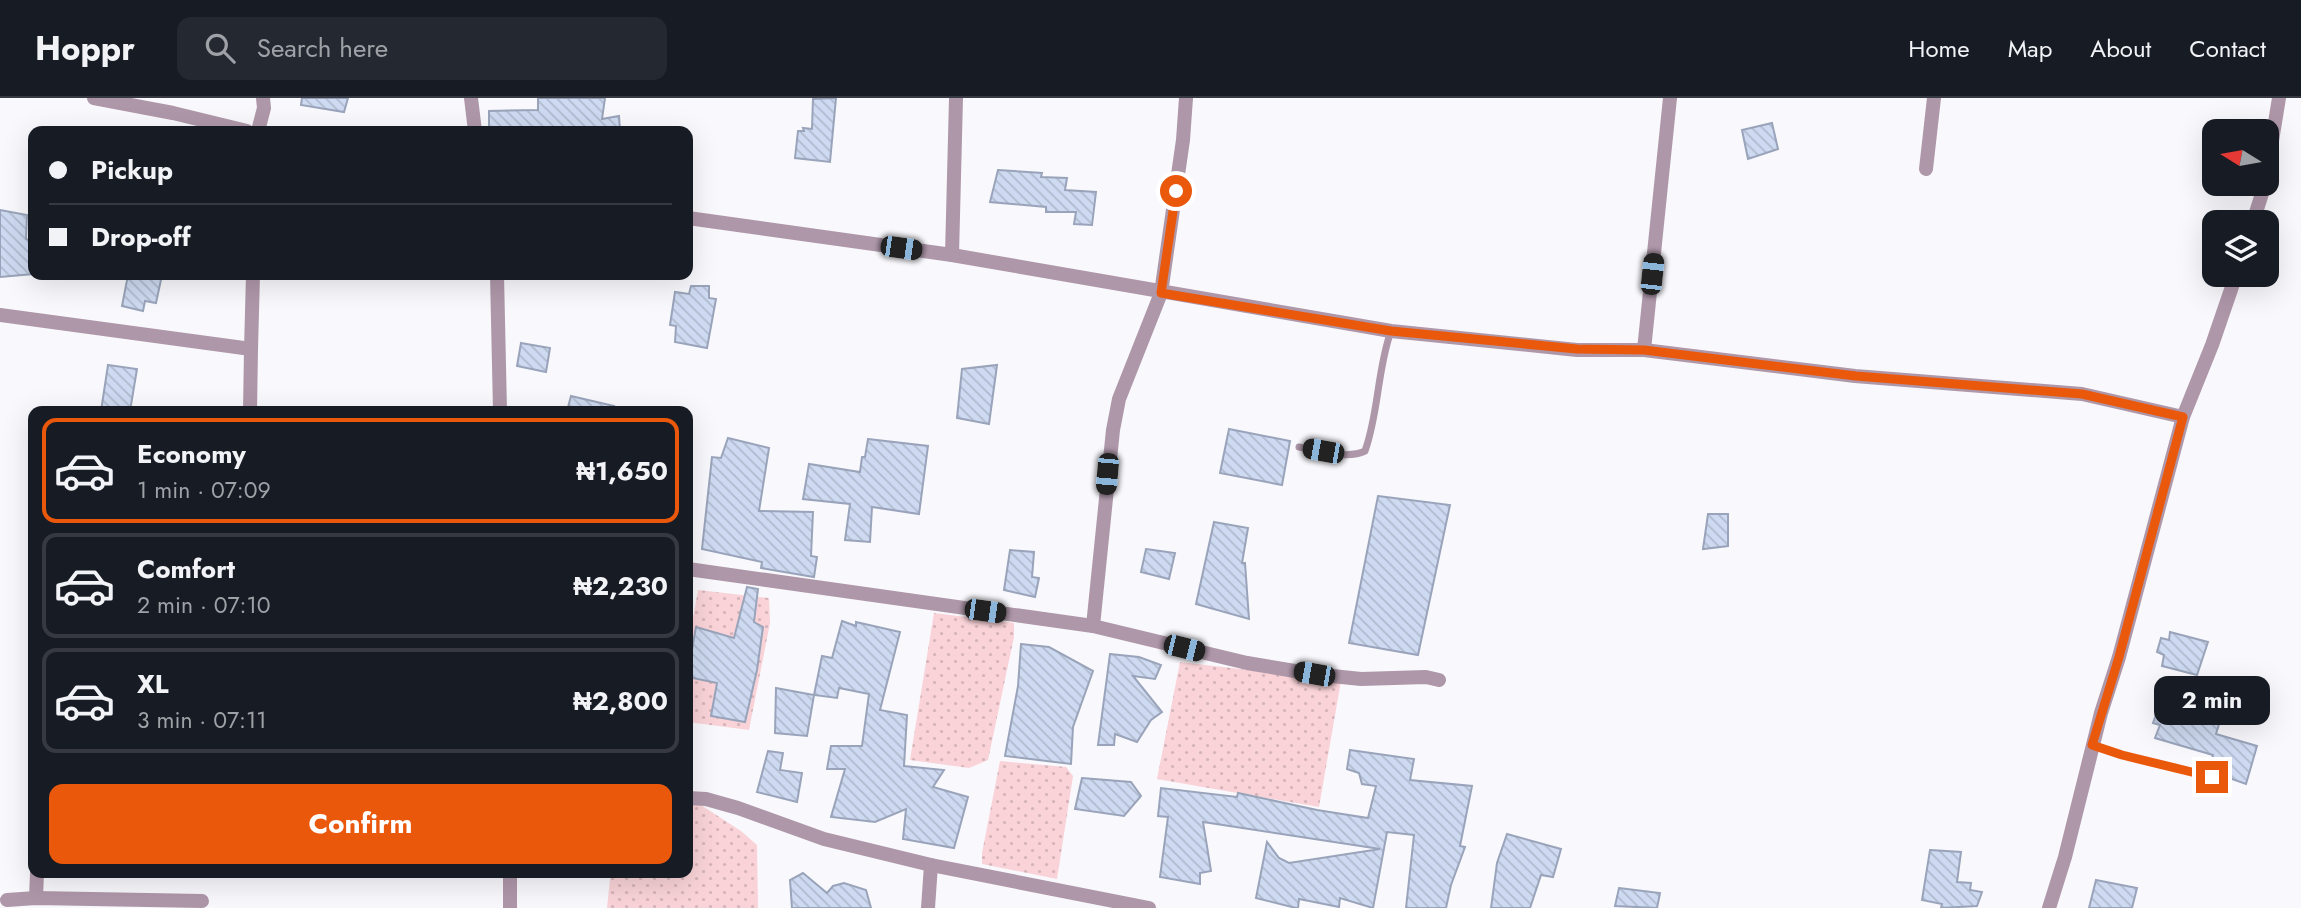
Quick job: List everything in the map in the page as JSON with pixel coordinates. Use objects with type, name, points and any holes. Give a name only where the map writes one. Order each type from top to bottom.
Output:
[{"type":"street","points":[[94,98],[226,126]]},
{"type":"street","points":[[259,126],[264,108],[263,98]]},
{"type":"street","points":[[471,98],[474,126]]},
{"type":"street","points":[[952,255],[956,98]]},
{"type":"street","points":[[1093,626],[1115,420],[1119,400],[1161,293],[1183,140],[1186,98]]},
{"type":"street","points":[[1644,350],[1670,98]]},
{"type":"street","points":[[1926,169],[1934,98]]},
{"type":"street","points":[[2276,119],[2279,98]]},
{"type":"street","points":[[693,219],[952,255],[1391,331],[1577,349],[1644,350],[1856,376],[2082,394],[2183,417]]},
{"type":"street","points":[[250,406],[253,280]]},
{"type":"street","points":[[497,280],[500,406]]},
{"type":"street","points":[[2049,908],[2065,858],[2092,745],[2119,657],[2183,417],[2232,287]]},
{"type":"street","points":[[0,315],[251,349]]},
{"type":"street","points":[[693,570],[1093,626],[1247,663],[1314,674],[1361,679],[1426,677],[1439,680]]},
{"type":"street","points":[[693,798],[727,805],[824,839],[930,865],[1149,908]]},
{"type":"street","points":[[928,908],[930,865]]},
{"type":"street","points":[[36,898],[37,878]]},
{"type":"street","points":[[510,878],[510,908]]},
{"type":"street","points":[[5,903],[36,898],[202,901]]},
{"type":"lane","points":[[1299,447],[1344,454],[1359,454],[1365,451],[1391,331]]},
{"type":"lane","points":[[2092,745],[2212,777]]},
{"type":"shaded area","points":[[698,590],[769,598],[770,623],[749,730],[693,723],[693,618]]},
{"type":"shaded area","points":[[934,613],[1014,623],[1014,637],[988,760],[969,768],[910,760]]},
{"type":"shaded area","points":[[1180,662],[1341,681],[1319,807],[1157,779]]},
{"type":"shaded area","points":[[1000,761],[1066,767],[1073,776],[1057,879],[982,864]]},
{"type":"shaded area","points":[[693,800],[741,831],[757,845],[758,908],[607,908],[610,879],[693,878]]},
{"type":"building","points":[[302,98],[348,98],[344,112],[301,105]]},
{"type":"building","points":[[538,98],[605,98],[602,119],[619,116],[620,126],[489,126],[489,111],[538,110]]},
{"type":"building","points":[[836,98],[830,162],[795,158],[798,131],[804,131],[803,128],[812,129],[813,99]]},
{"type":"building","points":[[1772,123],[1778,149],[1748,159],[1742,130]]},
{"type":"building","points":[[998,170],[1067,178],[1065,190],[1096,192],[1092,225],[1074,224],[1076,212],[1046,212],[1046,207],[990,202]]},
{"type":"building","points":[[0,210],[27,215],[28,274],[0,277]]},
{"type":"building","points":[[127,280],[161,280],[156,303],[145,301],[143,311],[122,306]]},
{"type":"building","points":[[691,286],[709,286],[709,298],[716,299],[707,348],[675,342],[676,326],[670,325],[675,292],[689,294]]},
{"type":"building","points":[[521,343],[550,348],[546,372],[517,366]]},
{"type":"building","points":[[108,365],[137,369],[131,406],[102,406]]},
{"type":"building","points":[[997,365],[989,424],[957,418],[962,369]]},
{"type":"building","points":[[571,396],[614,406],[568,406]]},
{"type":"building","points":[[1229,429],[1290,441],[1282,485],[1220,473]]},
{"type":"building","points":[[728,438],[769,448],[759,511],[813,512],[811,556],[817,557],[814,577],[761,568],[762,562],[702,549],[712,457],[721,458]]},
{"type":"building","points":[[868,439],[928,446],[919,514],[872,507],[870,542],[845,540],[850,504],[803,499],[809,464],[860,472]]},
{"type":"building","points":[[1378,496],[1450,505],[1418,655],[1349,643]]},
{"type":"building","points":[[1708,514],[1728,514],[1728,546],[1703,549]]},
{"type":"building","points":[[1214,522],[1248,528],[1242,563],[1245,563],[1249,619],[1196,604]]},
{"type":"building","points":[[1146,549],[1175,553],[1169,579],[1141,572]]},
{"type":"building","points":[[1010,550],[1034,552],[1032,577],[1039,578],[1035,597],[1004,590]]},
{"type":"building","points":[[747,587],[758,589],[754,622],[763,627],[757,670],[745,722],[711,716],[717,683],[693,678],[696,627],[734,638]]},
{"type":"building","points":[[842,621],[856,626],[856,622],[900,632],[880,710],[907,715],[904,766],[944,770],[933,787],[968,797],[954,848],[903,839],[906,809],[875,822],[831,817],[845,769],[827,769],[831,746],[862,746],[869,694],[839,688],[837,698],[814,695],[822,656],[832,658]]},
{"type":"building","points":[[2170,632],[2208,642],[2197,675],[2162,666],[2164,655],[2157,652],[2161,638],[2169,640]]},
{"type":"building","points":[[1021,644],[1049,647],[1093,671],[1073,727],[1071,764],[1005,756],[1018,686]]},
{"type":"building","points":[[1110,654],[1139,657],[1161,665],[1155,679],[1133,676],[1162,712],[1151,720],[1137,742],[1115,734],[1114,745],[1098,745]]},
{"type":"building","points":[[776,688],[814,695],[807,736],[775,733]]},
{"type":"building","points":[[2171,696],[2223,711],[2216,734],[2257,746],[2246,784],[2218,774],[2220,767],[2211,763],[2213,755],[2155,738],[2160,725],[2153,723],[2160,703],[2167,705]]},
{"type":"building","points":[[1350,750],[1414,759],[1410,780],[1472,786],[1460,846],[1465,847],[1446,908],[1406,908],[1414,835],[1387,832],[1373,908],[1340,898],[1339,907],[1299,899],[1296,908],[1256,898],[1267,842],[1279,858],[1289,863],[1380,849],[1203,822],[1211,871],[1200,873],[1200,884],[1160,877],[1168,817],[1158,816],[1161,788],[1237,797],[1238,793],[1368,818],[1376,786],[1362,784],[1359,773],[1347,769]]},
{"type":"building","points":[[768,751],[783,753],[780,770],[802,773],[797,802],[757,792]]},
{"type":"building","points":[[1082,778],[1131,782],[1141,796],[1124,816],[1075,809]]},
{"type":"building","points":[[1507,834],[1561,849],[1553,877],[1541,875],[1530,908],[1491,908],[1497,863]]},
{"type":"building","points":[[1930,850],[1961,852],[1957,882],[1971,883],[1970,890],[1982,892],[1977,906],[1941,908],[1942,904],[1922,900]]},
{"type":"building","points":[[803,873],[827,893],[833,886],[844,883],[866,890],[871,908],[792,908],[790,880]]},
{"type":"building","points":[[2096,880],[2137,888],[2132,908],[2089,908]]},
{"type":"building","points":[[1619,888],[1660,893],[1657,908],[1615,906]]},
{"type":"route","points":[[1176,191],[1161,293],[1391,331],[1577,349],[1644,350],[1856,376],[2082,394],[2183,417],[2119,657],[2092,745],[2212,777]]}]
